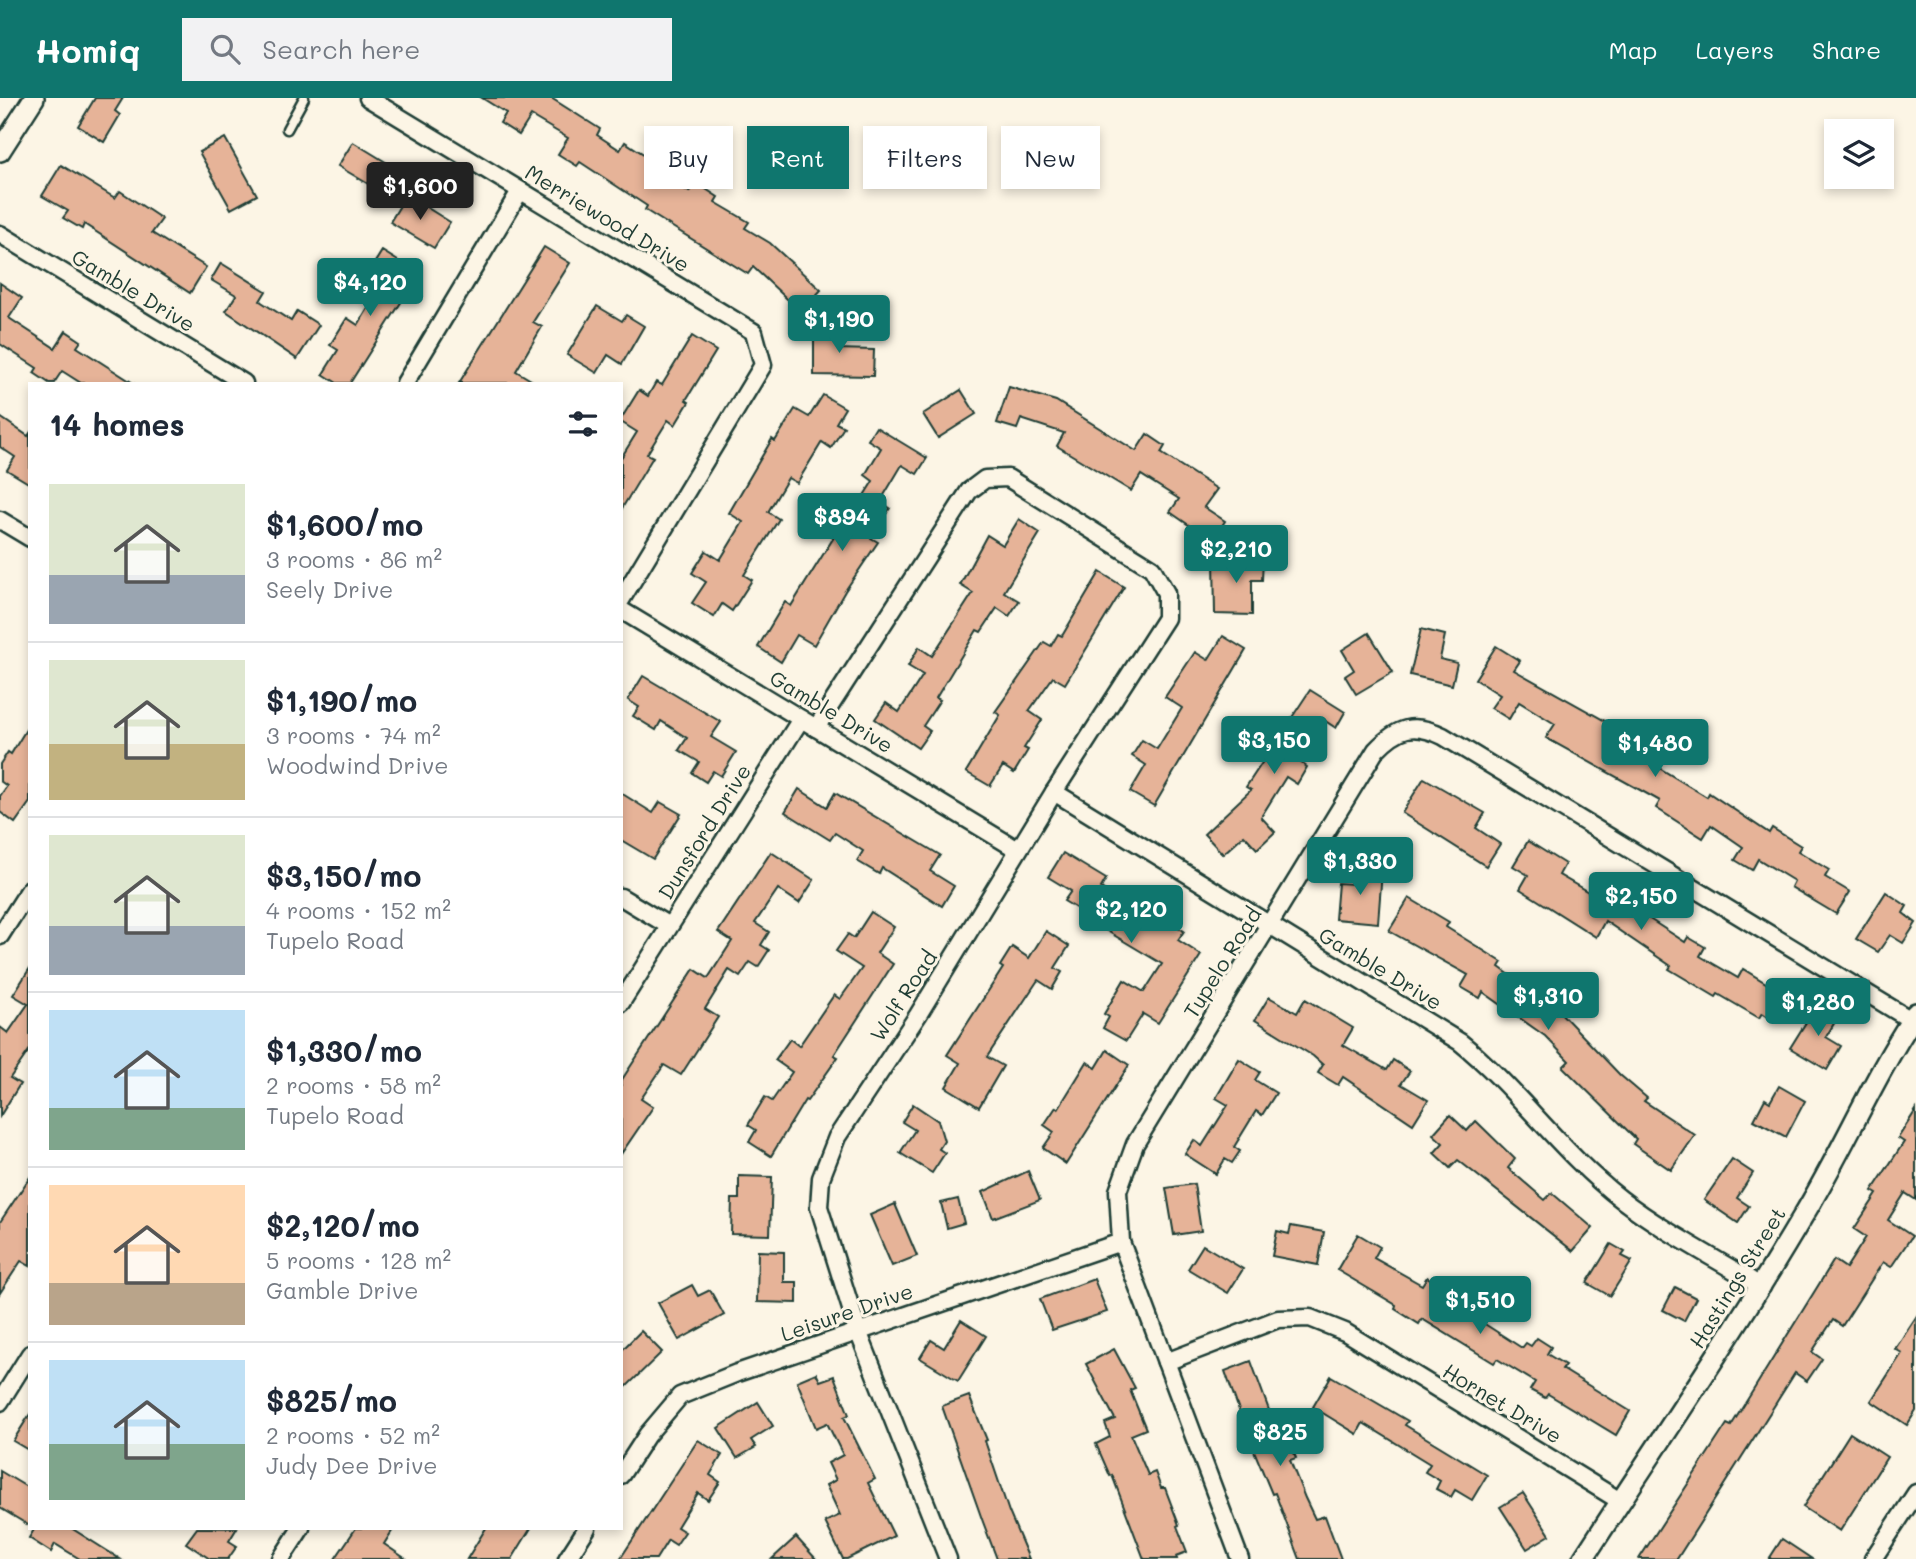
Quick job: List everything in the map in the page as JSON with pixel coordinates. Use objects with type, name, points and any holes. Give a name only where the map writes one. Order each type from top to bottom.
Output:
[{"type":"street","points":[[0,151],[34,98]]},
{"type":"street","name":"Merriewood Drive","points":[[368,98],[754,332],[763,365],[623,597]]},
{"type":"street","points":[[406,382],[520,191]]},
{"type":"street","name":"Gamble Drive","points":[[0,234],[242,382]]},
{"type":"street","name":"Wolf Road","points":[[816,729],[969,491],[985,479],[1008,478],[1076,520],[1152,568],[1166,593],[1166,618],[1054,792],[925,1004],[837,1137],[821,1178],[819,1207],[859,1331],[947,1559]]},
{"type":"street","points":[[0,520],[28,537]]},
{"type":"street","name":"Gamble Drive","points":[[623,611],[1018,850]]},
{"type":"street","name":"Dunsford Drive","points":[[623,1000],[801,719]]},
{"type":"street","name":"Tupelo Road","points":[[1240,1559],[1121,1242],[1118,1191],[1135,1144],[1376,750],[1391,734],[1407,726],[1425,728],[1443,736],[1914,1016]]},
{"type":"street","name":"Gamble Drive","points":[[1054,792],[1460,1042],[1486,1063],[1576,1160],[1622,1200],[1762,1287]]},
{"type":"street","points":[[0,936],[28,892]]},
{"type":"street","points":[[623,898],[669,926]]},
{"type":"street","name":"Hastings Street","points":[[1583,1559],[1762,1287],[1807,1211],[1871,1086],[1914,1016]]},
{"type":"street","name":"Leisure Drive","points":[[623,1472],[647,1435],[680,1396],[737,1373],[1121,1242]]},
{"type":"street","name":"Hornet Drive","points":[[1166,1363],[1278,1319],[1310,1318],[1345,1332],[1620,1501]]},
{"type":"street","points":[[0,1402],[28,1357]]},
{"type":"street","points":[[1873,1559],[1916,1493]]},
{"type":"street","points":[[281,1559],[300,1530]]},
{"type":"street","points":[[567,1559],[586,1530]]},
{"type":"lane","points":[[287,129],[304,98]]},
{"type":"building","points":[[95,98],[123,98],[115,111],[120,115],[104,142],[78,126]]},
{"type":"building","points":[[482,98],[551,98],[600,129],[597,135],[620,150],[625,142],[644,154],[644,189],[684,189],[689,192],[691,189],[706,189],[718,197],[715,202],[749,222],[745,228],[770,243],[821,290],[801,312],[753,267],[748,274],[645,210],[647,206],[580,162],[577,166],[558,154],[568,138],[531,116],[519,135],[500,123],[506,113]]},
{"type":"building","points":[[225,138],[257,195],[231,209],[199,152]]},
{"type":"building","points":[[353,142],[389,164],[375,188],[338,166]]},
{"type":"building","points":[[61,165],[115,198],[120,191],[162,219],[152,233],[206,267],[190,293],[84,224],[82,229],[63,218],[68,211],[42,196]]},
{"type":"building","points":[[404,199],[416,206],[418,202],[450,222],[434,248],[390,222]]},
{"type":"building","points":[[544,247],[570,263],[533,322],[542,327],[516,371],[534,382],[460,382]]},
{"type":"building","points":[[382,251],[419,274],[351,382],[335,382],[323,374],[338,350],[330,345],[347,318],[358,325],[373,300],[367,296],[377,281],[367,275]]},
{"type":"building","points":[[221,263],[266,291],[260,301],[291,321],[297,311],[319,325],[297,359],[226,311],[236,295],[211,280]]},
{"type":"building","points":[[0,283],[22,298],[9,318],[55,348],[66,331],[81,341],[77,347],[131,382],[79,382],[62,371],[55,382],[48,382],[34,373],[37,368],[0,344]]},
{"type":"building","points":[[597,306],[622,321],[626,315],[644,326],[622,364],[608,355],[597,373],[567,355]]},
{"type":"building","points":[[814,323],[838,324],[838,349],[874,350],[873,376],[814,375]]},
{"type":"building","points":[[692,336],[716,351],[686,400],[689,402],[675,425],[668,420],[647,454],[653,457],[623,507],[623,455],[637,432],[623,423],[623,416],[639,390],[648,396],[656,382],[662,385]]},
{"type":"building","points":[[1009,387],[1056,401],[1136,451],[1147,434],[1165,446],[1161,453],[1217,489],[1204,507],[1225,521],[1212,541],[1170,512],[1179,499],[1141,475],[1131,491],[1057,446],[1064,433],[1021,419],[1017,429],[997,423]]},
{"type":"building","points":[[961,390],[976,414],[938,438],[923,414]]},
{"type":"building","points":[[823,395],[845,408],[836,423],[844,427],[831,448],[822,442],[797,483],[788,478],[768,512],[779,519],[744,575],[752,580],[732,611],[722,604],[714,617],[692,603],[706,582],[692,573],[706,551],[720,560],[743,522],[729,513],[772,439],[775,441],[795,409],[809,417]]},
{"type":"building","points":[[0,417],[28,436],[28,483],[7,470],[15,457],[0,447]]},
{"type":"building","points":[[876,427],[927,458],[917,474],[902,465],[880,502],[890,508],[871,538],[878,542],[845,591],[814,645],[797,635],[781,662],[758,647],[785,602],[791,606],[834,537],[829,534],[837,521],[845,526],[873,481],[865,475],[881,448],[868,440]]},
{"type":"building","points":[[1019,519],[1040,533],[1004,592],[1019,601],[1009,616],[997,608],[981,632],[977,630],[936,698],[940,700],[923,726],[930,731],[918,748],[875,719],[886,703],[899,712],[923,675],[908,666],[919,647],[932,656],[973,593],[960,585],[987,535],[1003,545]]},
{"type":"building","points":[[1214,559],[1263,559],[1262,580],[1252,580],[1252,615],[1215,614]]},
{"type":"building","points":[[1100,572],[1124,587],[1065,684],[1053,677],[1029,711],[1042,720],[1024,748],[1028,750],[1014,773],[1003,766],[990,786],[966,772],[1000,715],[995,712],[1044,642],[1051,646],[1058,634],[1062,636]]},
{"type":"building","points":[[1421,629],[1445,635],[1440,659],[1457,663],[1452,685],[1410,675]]},
{"type":"building","points":[[1369,633],[1393,672],[1356,694],[1345,676],[1354,670],[1342,650]]},
{"type":"building","points":[[1223,636],[1246,650],[1154,806],[1130,792],[1146,765],[1132,756],[1142,740],[1157,749],[1182,708],[1165,697],[1195,652],[1208,660]]},
{"type":"building","points":[[1496,646],[1520,661],[1514,670],[1639,740],[1633,752],[1707,797],[1709,793],[1769,833],[1772,828],[1801,846],[1798,851],[1829,870],[1825,877],[1850,892],[1836,914],[1791,887],[1794,881],[1758,859],[1752,870],[1735,860],[1743,847],[1711,825],[1703,838],[1656,808],[1660,801],[1546,738],[1555,724],[1519,702],[1509,719],[1491,708],[1500,695],[1475,679]]},
{"type":"building","points":[[643,676],[721,722],[711,737],[736,752],[721,776],[713,771],[706,782],[692,773],[699,762],[679,750],[687,738],[661,721],[656,730],[633,716],[639,707],[628,700]]},
{"type":"building","points":[[1310,690],[1345,712],[1336,728],[1322,719],[1297,760],[1307,767],[1297,784],[1286,777],[1261,817],[1275,832],[1257,849],[1244,835],[1223,854],[1204,834],[1251,790],[1246,787]]},
{"type":"building","points":[[28,726],[28,805],[15,823],[0,812],[0,796],[7,786],[0,781],[0,764],[8,752],[11,754]]},
{"type":"building","points":[[1424,778],[1485,813],[1476,828],[1500,844],[1486,866],[1402,813]]},
{"type":"building","points":[[799,789],[827,807],[835,793],[940,855],[930,871],[954,886],[942,906],[882,868],[879,874],[857,861],[863,851],[835,833],[830,840],[785,812]]},
{"type":"building","points":[[623,794],[653,813],[660,802],[681,814],[653,859],[623,841]]},
{"type":"building","points":[[1528,841],[1565,864],[1559,875],[1597,897],[1604,885],[1651,912],[1648,918],[1685,942],[1688,937],[1705,947],[1700,956],[1738,978],[1743,969],[1787,996],[1773,1020],[1762,1013],[1759,1018],[1718,994],[1716,997],[1669,969],[1671,966],[1605,921],[1596,937],[1520,889],[1528,875],[1513,866]]},
{"type":"building","points":[[771,852],[814,880],[799,903],[778,889],[755,923],[769,932],[761,945],[769,950],[758,967],[750,962],[740,977],[729,970],[705,1009],[718,1017],[681,1075],[664,1065],[641,1099],[653,1107],[623,1151],[623,1078],[694,969],[708,978],[732,941],[718,932]]},
{"type":"building","points":[[1063,853],[1106,879],[1101,888],[1137,911],[1144,900],[1162,910],[1159,915],[1184,931],[1178,940],[1201,955],[1158,1023],[1143,1014],[1126,1041],[1103,1028],[1109,1017],[1104,1014],[1124,980],[1144,992],[1162,964],[1092,922],[1094,919],[1064,901],[1071,891],[1048,877]]},
{"type":"building","points":[[1355,868],[1382,871],[1378,923],[1335,919],[1338,883],[1354,884]]},
{"type":"building","points":[[1886,892],[1907,906],[1903,913],[1916,923],[1903,943],[1890,935],[1878,952],[1856,939]]},
{"type":"building","points":[[1409,898],[1449,922],[1446,927],[1502,962],[1499,967],[1558,1010],[1620,1075],[1647,1098],[1644,1101],[1695,1135],[1671,1170],[1633,1144],[1636,1139],[1563,1067],[1569,1061],[1545,1036],[1483,992],[1480,998],[1461,987],[1468,975],[1389,931]]},
{"type":"building","points":[[871,912],[894,927],[877,953],[893,964],[834,1055],[838,1057],[807,1101],[805,1100],[771,1156],[749,1142],[756,1130],[748,1125],[765,1097],[772,1101],[792,1072],[775,1060],[790,1039],[799,1046],[834,995],[840,999],[862,968],[836,951],[848,934],[854,938]]},
{"type":"building","points":[[1046,931],[1069,946],[1055,968],[1062,972],[1052,989],[1038,980],[987,1057],[1003,1066],[979,1107],[946,1087],[960,1063],[947,1055],[1003,968],[1000,966],[1012,947],[1029,958]]},
{"type":"building","points":[[28,971],[28,1004],[13,995]]},
{"type":"building","points":[[1269,997],[1297,1013],[1305,999],[1353,1028],[1343,1045],[1387,1070],[1393,1060],[1410,1071],[1401,1084],[1428,1100],[1413,1124],[1343,1077],[1338,1085],[1318,1073],[1323,1065],[1313,1056],[1255,1020]]},
{"type":"building","points":[[1818,1003],[1839,1015],[1826,1037],[1841,1046],[1827,1070],[1790,1048]]},
{"type":"building","points":[[28,1004],[28,1052],[10,1078],[20,1084],[0,1116],[0,1027],[8,1033]]},
{"type":"building","points":[[1107,1050],[1129,1065],[1066,1164],[1043,1148],[1054,1132],[1044,1125],[1056,1107],[1058,1109],[1087,1062],[1096,1068]]},
{"type":"building","points":[[1239,1059],[1260,1072],[1255,1080],[1276,1093],[1262,1115],[1256,1111],[1234,1147],[1240,1151],[1232,1163],[1225,1159],[1216,1174],[1185,1154],[1194,1140],[1202,1146],[1228,1105],[1216,1098]]},
{"type":"building","points":[[1779,1086],[1805,1101],[1786,1137],[1754,1120],[1765,1099],[1770,1102]]},
{"type":"building","points":[[913,1104],[938,1121],[944,1141],[939,1149],[945,1153],[932,1173],[900,1153],[915,1130],[902,1122]]},
{"type":"building","points":[[1916,1110],[1916,1200],[1905,1193],[1888,1220],[1912,1236],[1891,1267],[1883,1262],[1842,1326],[1833,1320],[1812,1352],[1822,1359],[1807,1381],[1795,1373],[1677,1559],[1639,1559],[1727,1424],[1731,1426],[1834,1260],[1846,1268],[1866,1237],[1854,1229],[1877,1194],[1872,1191],[1904,1142],[1898,1138]]},
{"type":"building","points":[[1450,1115],[1467,1131],[1476,1121],[1515,1159],[1508,1168],[1545,1200],[1552,1193],[1593,1228],[1573,1251],[1458,1160],[1450,1168],[1434,1153],[1443,1143],[1433,1134]]},
{"type":"building","points":[[1732,1159],[1753,1173],[1737,1198],[1749,1206],[1738,1223],[1704,1200]]},
{"type":"building","points":[[1028,1171],[1040,1200],[993,1218],[983,1192]]},
{"type":"building","points":[[739,1176],[772,1177],[770,1235],[731,1234],[732,1199],[739,1199]]},
{"type":"building","points":[[28,1180],[28,1265],[21,1261],[0,1293],[0,1222]]},
{"type":"building","points":[[1194,1184],[1201,1231],[1174,1235],[1166,1188]]},
{"type":"building","points":[[958,1199],[964,1223],[947,1228],[941,1203]]},
{"type":"building","points":[[895,1204],[917,1256],[892,1266],[870,1215]]},
{"type":"building","points":[[1291,1226],[1324,1232],[1318,1265],[1272,1256],[1277,1231],[1289,1234]]},
{"type":"building","points":[[1358,1234],[1380,1247],[1374,1258],[1422,1285],[1427,1277],[1439,1285],[1433,1296],[1461,1313],[1463,1310],[1522,1348],[1526,1343],[1531,1346],[1537,1338],[1551,1347],[1547,1354],[1565,1365],[1562,1369],[1630,1411],[1616,1435],[1548,1394],[1545,1398],[1530,1390],[1535,1382],[1497,1359],[1494,1363],[1422,1319],[1419,1324],[1395,1309],[1396,1305],[1337,1270]]},
{"type":"building","points":[[1611,1244],[1625,1252],[1622,1256],[1632,1261],[1610,1296],[1587,1283]]},
{"type":"building","points":[[1203,1245],[1243,1269],[1228,1293],[1188,1269]]},
{"type":"building","points":[[758,1251],[784,1252],[784,1282],[797,1282],[797,1303],[757,1302]]},
{"type":"building","points":[[1094,1279],[1107,1312],[1052,1330],[1040,1299]]},
{"type":"building","points":[[692,1285],[698,1296],[710,1290],[724,1315],[679,1340],[658,1303]]},
{"type":"building","points":[[1675,1287],[1696,1298],[1684,1321],[1663,1310]]},
{"type":"building","points":[[1916,1317],[1916,1411],[1907,1425],[1871,1401],[1902,1353],[1895,1349]]},
{"type":"building","points":[[961,1320],[986,1336],[958,1381],[920,1358],[931,1340],[944,1348]]},
{"type":"building","points":[[641,1331],[662,1352],[623,1390],[623,1349]]},
{"type":"building","points":[[1114,1349],[1135,1388],[1130,1390],[1146,1429],[1131,1435],[1148,1475],[1155,1472],[1161,1488],[1165,1488],[1179,1525],[1177,1526],[1187,1552],[1176,1556],[1177,1559],[1144,1559],[1112,1475],[1110,1476],[1096,1444],[1110,1437],[1105,1423],[1115,1419],[1086,1364]]},
{"type":"building","points":[[1251,1361],[1281,1443],[1289,1440],[1296,1458],[1290,1460],[1305,1498],[1315,1519],[1325,1516],[1341,1559],[1300,1559],[1275,1493],[1272,1494],[1250,1441],[1225,1371]]},
{"type":"building","points":[[816,1373],[820,1381],[834,1376],[849,1415],[844,1417],[875,1479],[868,1483],[894,1536],[847,1559],[843,1559],[825,1522],[840,1515],[826,1485],[836,1480],[828,1463],[843,1455],[827,1423],[816,1428],[797,1381]]},
{"type":"building","points":[[1331,1376],[1408,1421],[1405,1425],[1487,1475],[1472,1500],[1455,1490],[1451,1497],[1436,1489],[1440,1481],[1425,1472],[1430,1464],[1363,1423],[1357,1434],[1313,1407]]},
{"type":"building","points":[[969,1396],[987,1440],[985,1441],[1009,1512],[1029,1559],[997,1559],[983,1522],[942,1406]]},
{"type":"building","points":[[758,1402],[773,1426],[751,1440],[756,1447],[737,1458],[718,1428]]},
{"type":"building","points":[[28,1417],[28,1450],[13,1441]]},
{"type":"building","points":[[1850,1433],[1887,1457],[1840,1531],[1803,1507]]},
{"type":"building","points":[[698,1440],[722,1455],[710,1475],[720,1482],[708,1500],[698,1493],[677,1527],[685,1532],[676,1545],[668,1540],[656,1559],[620,1559]]},
{"type":"building","points":[[0,1471],[28,1488],[28,1525],[0,1508]]},
{"type":"building","points":[[1523,1493],[1550,1535],[1527,1549],[1500,1507]]},
{"type":"building","points":[[34,1530],[74,1530],[120,1559],[80,1559],[55,1544],[51,1552],[29,1538]]},
{"type":"building","points":[[196,1530],[236,1530],[229,1541],[237,1546],[228,1559],[210,1559],[186,1543]]},
{"type":"building","points":[[355,1530],[393,1530],[384,1544],[406,1559],[335,1559]]},
{"type":"building","points":[[485,1530],[530,1530],[512,1559],[467,1559]]},
{"type":"building","points":[[796,1537],[816,1559],[772,1559]]},
{"type":"building","points":[[1782,1539],[1812,1559],[1769,1559]]}]
